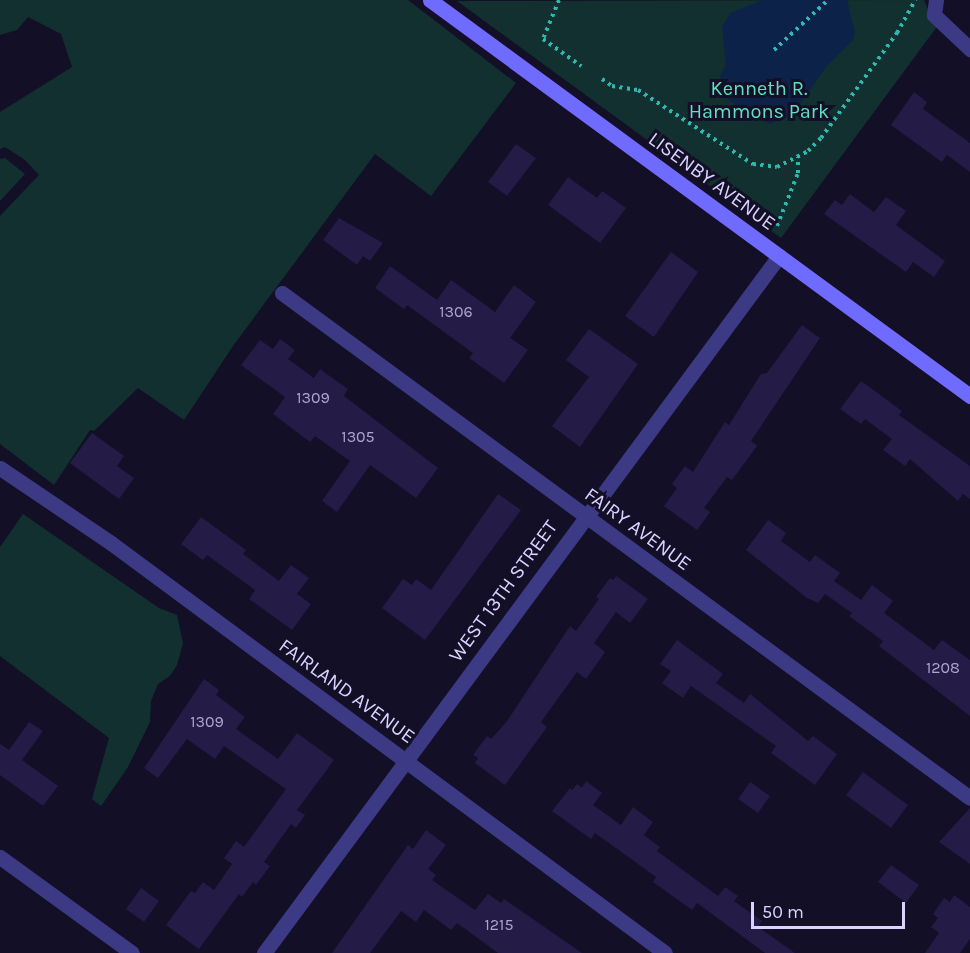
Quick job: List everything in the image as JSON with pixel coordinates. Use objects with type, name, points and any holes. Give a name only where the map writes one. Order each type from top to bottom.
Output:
[{"type":"main road","name":"LISENBY AVENUE","points":[[429,0],[970,396]]},
{"type":"street","points":[[935,7],[970,49]]},
{"type":"street","name":"WEST 13TH STREET","points":[[264,953],[584,515],[779,256]]},
{"type":"street","name":"FAIRY AVENUE","points":[[282,293],[970,798]]},
{"type":"street","name":"FAIRLAND AVENUE","points":[[0,468],[111,543],[665,953]]},
{"type":"street","points":[[0,857],[132,953]]},
{"type":"path","points":[[559,0],[543,39],[581,66]]},
{"type":"path","points":[[774,50],[828,0]]},
{"type":"path","points":[[602,79],[612,86],[638,90],[753,164],[777,167],[798,157],[815,145],[838,116],[915,0]]},
{"type":"path","points":[[777,226],[798,173],[798,157]]},
{"type":"green space","points":[[0,0],[408,0],[516,83],[431,196],[375,154],[233,346],[184,420],[138,388],[94,431],[90,430],[54,485],[0,444],[0,216],[39,175],[25,160],[5,147],[0,149],[0,112],[72,67],[61,34],[28,17],[17,30],[0,35]]},
{"type":"green space","name":"Kenneth R. Hammons Park","points":[[924,0],[936,28],[781,238],[457,1]]},
{"type":"green space","points":[[5,158],[25,174],[0,201],[0,159]]},
{"type":"green space","points":[[23,514],[159,608],[177,615],[183,643],[177,665],[170,676],[158,684],[151,701],[150,722],[128,767],[101,806],[92,799],[109,738],[0,656],[0,547]]},
{"type":"water","points":[[763,0],[847,0],[855,33],[853,40],[827,66],[792,115],[770,124],[749,115],[725,97],[720,76],[726,64],[722,27],[730,13]]},
{"type":"building","points":[[914,92],[927,102],[923,109],[970,143],[970,172],[947,155],[942,162],[891,125]]},
{"type":"building","points":[[516,144],[536,158],[507,196],[488,182]]},
{"type":"building","points":[[568,177],[597,198],[602,191],[626,208],[600,243],[548,205]]},
{"type":"building","points":[[850,194],[874,212],[886,197],[906,211],[896,225],[945,261],[934,277],[913,262],[906,272],[824,214],[835,200],[842,205]]},
{"type":"building","points":[[339,218],[383,243],[370,261],[363,256],[357,265],[323,240]]},
{"type":"building","points":[[671,252],[698,272],[654,337],[625,316]]},
{"type":"building","points":[[390,266],[437,300],[451,280],[495,312],[514,285],[536,302],[510,338],[528,350],[504,383],[469,358],[473,353],[407,305],[404,309],[375,288]]},
{"type":"building","points":[[802,325],[820,338],[751,441],[757,446],[732,480],[727,477],[704,508],[710,512],[697,530],[664,506],[677,488],[672,484],[685,466],[693,472],[725,422],[729,425],[761,374],[767,373]]},
{"type":"building","points":[[589,329],[638,364],[580,447],[552,426],[589,377],[566,360]]},
{"type":"building","points":[[280,339],[295,350],[288,359],[314,378],[320,369],[348,389],[344,396],[438,468],[416,498],[370,465],[337,512],[322,501],[350,461],[315,436],[310,442],[273,414],[285,397],[241,365],[260,340],[273,349]]},
{"type":"building","points":[[861,381],[902,411],[899,415],[970,466],[970,499],[963,494],[958,501],[910,459],[905,466],[883,450],[892,439],[865,419],[861,424],[840,409]]},
{"type":"building","points":[[92,433],[124,456],[117,466],[134,478],[119,499],[70,463]]},
{"type":"building","points":[[498,494],[521,510],[425,640],[382,608],[403,579],[412,585],[416,579],[431,590]]},
{"type":"building","points":[[201,517],[246,550],[243,554],[279,581],[291,565],[309,578],[297,594],[311,604],[292,630],[249,599],[255,590],[207,555],[203,560],[181,544]]},
{"type":"building","points":[[768,520],[786,533],[781,541],[810,562],[815,555],[840,573],[834,581],[861,600],[872,585],[893,601],[884,613],[934,650],[942,640],[970,660],[970,716],[879,646],[883,641],[849,616],[852,613],[825,594],[818,603],[807,598],[746,550]]},
{"type":"building","points":[[616,576],[648,599],[630,623],[616,612],[594,643],[605,652],[586,679],[577,672],[541,722],[547,727],[505,785],[475,763],[478,758],[473,755],[487,736],[491,739],[507,721],[570,626],[576,631],[599,599],[596,597],[610,578],[613,580]]},
{"type":"building","points":[[677,640],[723,674],[716,683],[744,703],[750,694],[808,741],[813,736],[837,754],[815,785],[771,753],[776,746],[691,686],[683,698],[662,683],[671,671],[660,664]]},
{"type":"building","points":[[204,679],[219,690],[216,695],[245,717],[236,729],[278,759],[297,733],[334,760],[297,810],[305,815],[296,828],[291,824],[264,862],[270,866],[256,885],[253,882],[242,897],[239,894],[199,949],[166,925],[191,891],[195,893],[203,882],[214,890],[232,864],[224,858],[236,841],[244,847],[286,789],[224,746],[215,759],[187,739],[158,778],[144,768]]},
{"type":"building","points":[[29,722],[43,731],[22,760],[58,786],[43,806],[0,775],[0,744],[9,750]]},
{"type":"building","points":[[863,772],[908,805],[891,828],[846,795]]},
{"type":"building","points":[[586,781],[602,793],[593,805],[621,825],[633,807],[653,822],[644,835],[660,847],[657,851],[718,896],[725,887],[738,896],[734,901],[762,921],[758,927],[795,953],[765,953],[697,903],[692,910],[653,882],[656,877],[595,833],[591,839],[552,811],[570,788],[572,790],[577,784],[582,788]]},
{"type":"building","points":[[750,782],[770,796],[758,813],[738,799]]},
{"type":"building","points":[[970,808],[970,864],[939,842]]},
{"type":"building","points":[[426,830],[446,845],[428,869],[436,875],[432,880],[475,910],[488,894],[501,903],[504,899],[582,953],[498,953],[457,923],[451,930],[424,910],[416,922],[401,911],[370,953],[332,953],[408,845],[413,849]]},
{"type":"building","points":[[891,865],[919,885],[906,903],[878,882]]},
{"type":"building","points":[[141,888],[159,901],[144,922],[126,909]]},
{"type":"building","points":[[954,895],[970,907],[970,939],[960,953],[925,953],[939,933],[931,927],[938,918],[933,914],[944,898],[950,902]]}]
